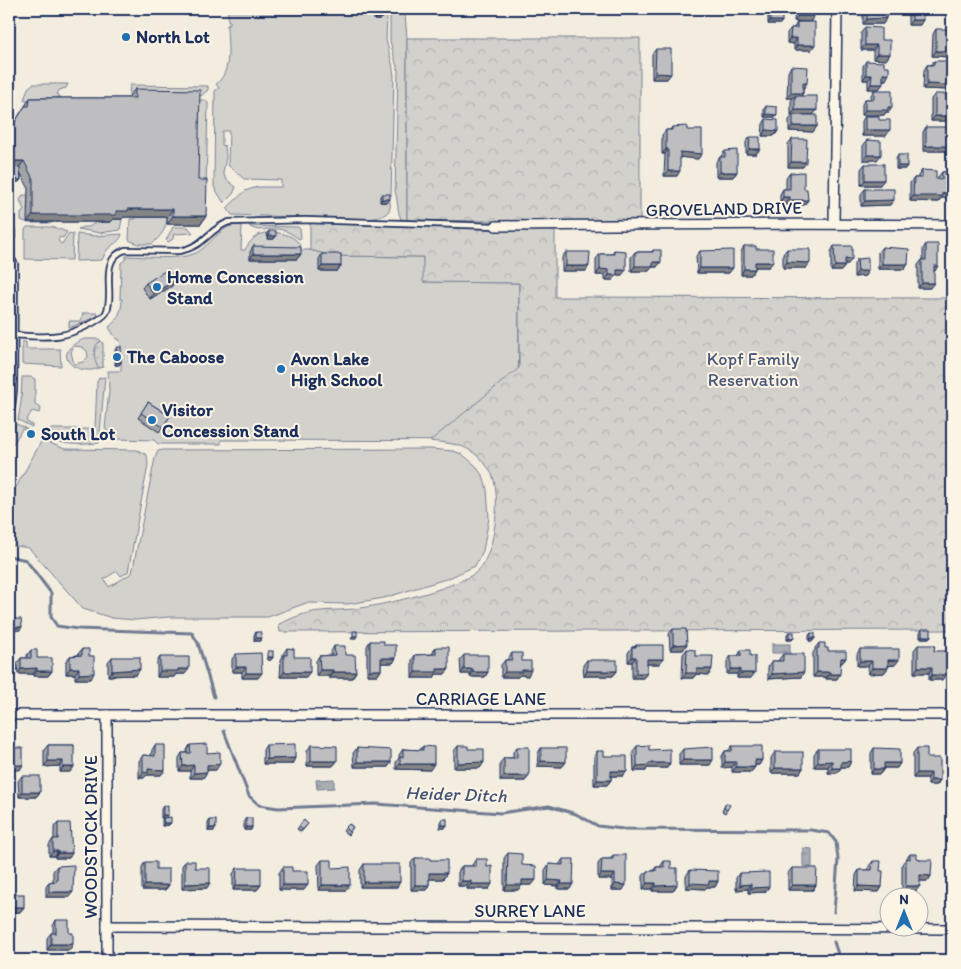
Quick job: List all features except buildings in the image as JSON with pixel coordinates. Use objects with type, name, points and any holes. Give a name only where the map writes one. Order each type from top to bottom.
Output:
[{"type":"street","points":[[834,223],[837,9]]},
{"type":"street","name":"GROVELAND DRIVE","points":[[496,226],[678,226],[834,223],[952,225]]},
{"type":"street","name":"CARRIAGE LANE","points":[[9,714],[952,715]]},
{"type":"street","name":"WOODSTOCK DRIVE","points":[[107,715],[107,960]]},
{"type":"street","name":"SURREY LANE","points":[[107,926],[952,928]]},
{"type":"lane","points":[[14,335],[62,335],[98,321],[106,312],[108,304],[110,263],[120,252],[125,250],[179,251],[188,249],[202,242],[220,225],[229,222],[305,220],[496,226]]},
{"type":"lane","points":[[9,223],[13,234],[9,245]]},
{"type":"lane","points":[[9,255],[15,264],[14,389],[12,407],[9,413]]},
{"type":"green space","points":[[228,11],[374,14],[374,20],[380,20],[380,14],[387,14],[386,40],[394,76],[391,196],[380,197],[381,202],[390,202],[389,211],[386,214],[377,218],[363,219],[232,215],[227,208],[245,191],[257,187],[281,187],[281,180],[244,179],[228,165],[229,131],[222,131],[222,145],[225,146],[226,157],[223,173],[226,179],[236,187],[233,194],[224,203],[214,187],[215,91],[219,88],[216,84],[221,79],[227,65],[227,25],[230,24],[230,21],[228,21]]},
{"type":"green space","points":[[390,14],[405,14],[407,38],[407,220],[401,219],[395,191],[398,71],[390,41]]},
{"type":"green space","points":[[407,38],[640,38],[640,223],[407,220]]},
{"type":"green space","points":[[33,84],[68,84],[66,88],[59,90],[57,95],[61,98],[24,100],[28,88]]},
{"type":"green space","points":[[130,85],[208,86],[208,90],[201,96],[129,95]]},
{"type":"green space","points":[[194,100],[205,100],[208,103],[206,188],[193,188]]},
{"type":"green space","points":[[23,195],[28,195],[28,222],[52,223],[28,223],[21,220],[21,214],[24,210],[20,200]]},
{"type":"green space","points":[[136,217],[167,217],[166,225],[158,239],[152,244],[138,244],[129,240],[130,219],[135,219]]},
{"type":"green space","points":[[111,219],[122,219],[120,230],[100,233],[78,229],[89,227],[96,222],[110,222]]},
{"type":"green space","name":"Kopf Family Reservation","points":[[310,220],[555,225],[555,297],[952,298],[952,630],[280,632],[279,624],[301,615],[321,611],[361,608],[419,595],[463,580],[474,574],[481,567],[491,543],[496,514],[493,477],[484,462],[466,448],[430,441],[519,368],[519,283],[423,282],[423,257],[332,256],[310,250]]},
{"type":"green space","points":[[231,226],[242,226],[241,250],[245,250],[258,235],[279,233],[286,234],[296,240],[301,250],[310,250],[332,256],[423,257],[424,282],[519,283],[518,441],[221,440],[221,444],[158,444],[154,440],[113,439],[105,428],[109,391],[108,371],[121,371],[121,344],[109,327],[117,318],[121,307],[121,263],[126,259],[126,256],[181,257],[196,253],[221,232]]},
{"type":"green space","points":[[249,226],[298,227],[301,238],[299,239],[282,230],[259,230]]},
{"type":"green space","points":[[27,227],[53,227],[67,232],[58,241],[62,244],[69,233],[73,234],[72,260],[25,259],[25,230]]},
{"type":"green space","points":[[173,227],[188,227],[193,233],[174,234],[173,239],[168,242],[166,240]]},
{"type":"green space","points":[[77,234],[95,236],[122,234],[118,241],[107,250],[102,260],[76,261]]},
{"type":"green space","points":[[83,313],[97,313],[98,316],[69,328],[69,321],[81,321]]},
{"type":"green space","points":[[84,339],[99,339],[101,341],[99,342],[97,366],[99,368],[91,370],[82,369],[75,367],[69,362],[67,357],[68,351],[73,345]],"holes":[[[74,346],[82,347],[87,351],[88,357],[83,362],[74,364],[71,352]]]},
{"type":"green space","points":[[101,341],[103,343],[103,367],[99,368],[94,354],[96,346]]},
{"type":"green space","points":[[22,342],[26,342],[26,349],[60,349],[61,366],[22,364]]},
{"type":"green space","points":[[22,377],[35,379],[35,405],[41,409],[39,413],[32,411],[26,421],[32,427],[18,420]]},
{"type":"green space","points":[[105,377],[99,443],[65,443],[45,436],[51,429],[95,429],[97,382],[99,378]]},
{"type":"green space","points":[[17,424],[30,431],[22,429],[14,443],[9,443],[9,432]]},
{"type":"green space","points":[[42,440],[65,449],[137,450],[147,455],[148,465],[128,572],[121,576],[117,571],[104,579],[109,587],[132,573],[155,458],[158,451],[163,450],[430,449],[453,451],[462,454],[475,465],[484,478],[489,518],[483,551],[475,566],[449,578],[384,598],[348,604],[306,603],[268,617],[169,617],[135,620],[112,618],[83,609],[29,548],[9,545],[9,500]]},
{"type":"water","points":[[772,644],[790,644],[790,653],[772,653]]},
{"type":"water","points":[[334,779],[334,788],[317,789],[316,780]]},
{"type":"water","points":[[803,848],[812,849],[812,867],[803,866]]},
{"type":"waterway","name":"Heider Ditch","points":[[9,556],[26,560],[51,593],[51,617],[57,626],[78,629],[192,633],[198,643],[214,697]]},
{"type":"waterway","name":"Heider Ditch","points":[[224,731],[249,796],[259,805],[278,808],[376,804],[501,813],[549,806],[576,814],[598,826],[623,829],[811,830],[829,833],[836,842],[838,859],[834,912]]},
{"type":"waterway","name":"Heider Ditch","points":[[834,942],[840,960]]},
{"type":"place","name":"North Lot","points":[[126,37]]},
{"type":"place","name":"Home Concession Stand","points":[[157,287]]},
{"type":"place","name":"The Caboose","points":[[117,357]]},
{"type":"place","name":"Avon Lake High School","points":[[281,369]]},
{"type":"place","name":"Visitor Concession Stand","points":[[152,420]]},
{"type":"place","name":"South Lot","points":[[31,434]]}]
